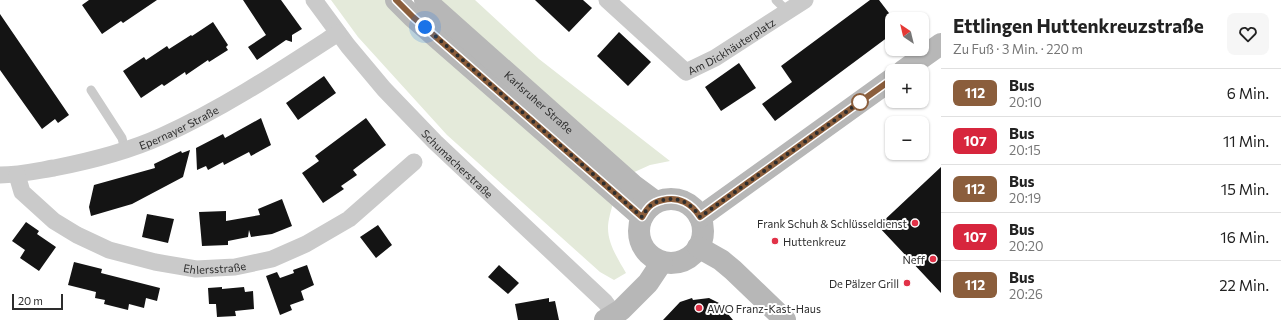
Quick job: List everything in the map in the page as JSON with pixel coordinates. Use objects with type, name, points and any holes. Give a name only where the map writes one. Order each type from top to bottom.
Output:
[{"type":"main road","name":"Karlsruher Straße","points":[[396,0],[413,17],[649,210]]},
{"type":"main road","name":"Karlsruher Straße","points":[[425,0],[633,185],[649,210]]},
{"type":"main road","points":[[913,64],[941,44]]},
{"type":"main road","points":[[700,217],[885,84]]},
{"type":"main road","points":[[669,198],[680,200],[691,206],[700,217],[703,235],[693,254],[685,260],[673,263],[662,262],[652,257],[641,243],[639,226],[649,210],[669,198]]},
{"type":"main road","points":[[698,247],[721,260],[733,270],[785,320]]},
{"type":"main road","points":[[616,316],[648,283],[662,262]]},
{"type":"street","name":"Schumacherstraße","points":[[314,0],[338,33],[384,89],[435,142],[605,302],[616,316]]},
{"type":"street","name":"Am Dickhäuterplatz","points":[[607,0],[686,72],[715,58],[781,5],[805,0]]},
{"type":"street","name":"Epernayer Straße","points":[[8,175],[80,163],[125,150],[162,136],[231,101],[338,33]]},
{"type":"street","name":"Ehlersstraße","points":[[8,175],[22,192],[54,221],[77,235],[109,250],[155,262],[196,269],[235,267],[272,258],[306,244],[349,218],[414,162]]},
{"type":"lane","points":[[91,90],[122,138],[125,150]]},
{"type":"green space","points":[[331,0],[389,0],[613,203],[608,222],[608,234],[614,251],[626,273],[614,280],[600,272],[447,135],[358,37]]},
{"type":"green space","points":[[436,0],[475,0],[539,59],[670,161],[650,165],[630,174]]},
{"type":"building","points":[[89,0],[157,0],[123,23],[121,21],[102,34],[82,5]]},
{"type":"building","points":[[243,0],[281,0],[302,29],[292,35],[292,42],[286,40],[257,60],[248,47],[266,35]]},
{"type":"building","points":[[535,0],[583,0],[592,8],[569,32]]},
{"type":"building","points":[[870,0],[879,0],[888,12],[885,12],[885,39],[775,121],[762,104],[792,82],[781,66]]},
{"type":"building","points":[[0,14],[69,115],[58,123],[55,119],[42,129],[0,70]]},
{"type":"building","points":[[213,22],[228,45],[226,47],[228,50],[209,62],[208,60],[186,75],[185,72],[164,86],[162,84],[141,98],[123,71],[144,57],[146,60],[167,46],[169,49]]},
{"type":"building","points":[[619,32],[651,62],[628,86],[597,56]]},
{"type":"building","points":[[739,63],[756,88],[721,111],[705,87]]},
{"type":"building","points":[[324,76],[336,93],[298,120],[286,103]]},
{"type":"building","points":[[261,118],[271,145],[251,156],[249,152],[224,165],[223,162],[208,170],[206,166],[197,170],[196,148],[223,134],[225,138]]},
{"type":"building","points":[[366,118],[386,145],[353,170],[357,175],[341,186],[344,189],[323,203],[302,173],[319,161],[315,156]]},
{"type":"building","points":[[190,150],[183,177],[132,204],[91,216],[89,207],[94,185],[155,168],[154,164],[181,151],[182,153]]},
{"type":"building","points":[[941,167],[941,293],[878,226]]},
{"type":"building","points":[[282,199],[292,226],[272,234],[251,237],[249,230],[248,237],[228,241],[228,245],[202,246],[199,212],[226,211],[226,221],[260,215],[258,209]]},
{"type":"building","points":[[147,214],[174,219],[168,243],[142,237]]},
{"type":"building","points":[[26,222],[39,231],[37,234],[56,247],[39,271],[20,258],[25,250],[12,241]]},
{"type":"building","points":[[378,225],[392,245],[376,258],[360,237]]},
{"type":"building","points":[[74,262],[102,269],[101,273],[160,288],[157,301],[146,298],[144,308],[129,304],[128,310],[104,304],[105,300],[95,298],[96,292],[68,285]]},
{"type":"building","points":[[307,265],[314,285],[301,291],[304,300],[290,305],[292,310],[280,315],[266,276],[277,272],[280,278],[294,273],[293,270]]},
{"type":"building","points":[[499,265],[519,283],[508,294],[488,277]]},
{"type":"building","points":[[222,287],[222,289],[244,287],[245,292],[253,291],[254,309],[235,311],[236,316],[217,317],[216,304],[209,304],[208,288]]},
{"type":"building","points":[[549,298],[549,302],[555,301],[559,320],[518,320],[515,304]]},
{"type":"building","name":"AWO Franz-Kast-Haus","points":[[692,298],[693,300],[709,298],[719,303],[733,320],[663,320],[680,302]]},
{"type":"bus line","name":"112","points":[[396,0],[413,17],[642,217],[649,207],[656,202],[669,198],[680,200],[691,206],[700,217],[885,84]]},
{"type":"place","name":"Frank Schuh & Schlüsseldienst","points":[[915,223]]},
{"type":"place","name":"Huttenkreuz","points":[[775,241]]},
{"type":"place","name":"Neff","points":[[933,259]]},
{"type":"place","name":"De Pälzer Grill","points":[[907,283]]},
{"type":"place","name":"AWO Franz-Kast-Haus","points":[[699,308]]},
{"type":"route","points":[[425,27],[642,217],[649,207],[656,202],[669,198],[680,200],[691,206],[700,217],[860,102]]}]
